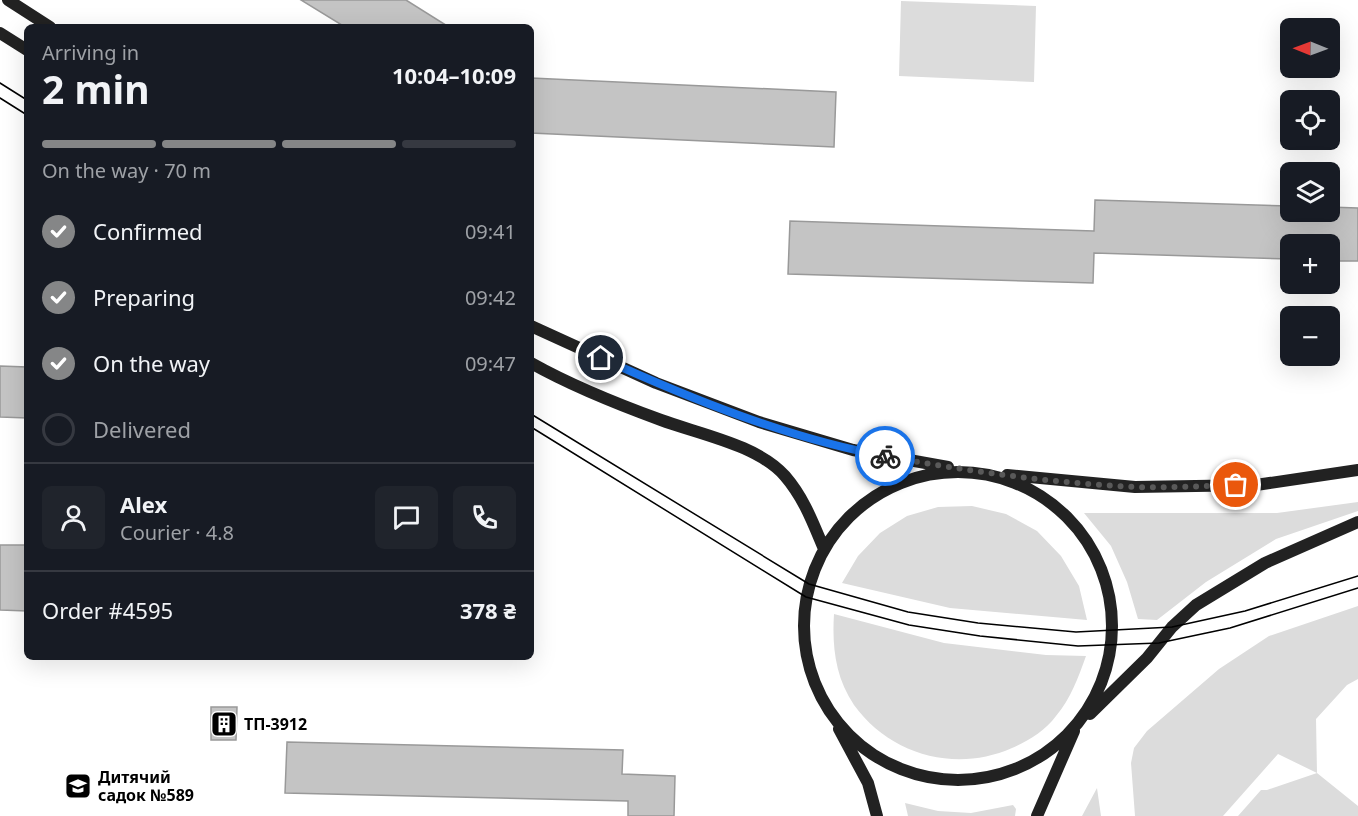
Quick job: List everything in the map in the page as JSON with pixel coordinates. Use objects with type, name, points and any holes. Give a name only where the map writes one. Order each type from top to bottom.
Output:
[{"type":"main road","points":[[8,0],[45,24]]},
{"type":"main road","points":[[0,33],[24,48]]},
{"type":"main road","points":[[534,327],[656,383],[759,422],[853,450],[981,473],[1136,487],[1256,485],[1358,470]]},
{"type":"main road","points":[[534,365],[552,375],[660,420],[720,440],[761,457],[784,475],[805,503],[824,549]]},
{"type":"main road","points":[[877,816],[868,783],[812,678],[804,638],[809,584],[824,549],[853,513],[891,487],[935,473],[981,473],[1023,486],[1061,511],[1089,545],[1107,586],[1112,645],[1099,690],[1075,728],[1037,816]]},
{"type":"main road","points":[[831,715],[863,749],[904,772],[950,781],[996,777],[1039,758],[1075,728],[1147,658],[1172,627],[1196,605],[1265,563],[1358,522]]},
{"type":"shaded area","points":[[901,1],[1036,6],[1034,82],[899,76]]},
{"type":"shaded area","points":[[1358,502],[1358,511],[1276,539],[1206,582],[1157,620],[1138,619],[1127,582],[1111,546],[1084,513],[1277,513]]},
{"type":"shaded area","points":[[972,506],[1006,514],[1037,531],[1061,556],[1079,586],[1087,620],[950,608],[842,583],[858,556],[880,533],[907,516],[938,507]]},
{"type":"shaded area","points":[[1358,606],[1358,679],[1347,685],[1316,719],[1317,773],[1278,754],[1223,816],[1135,816],[1131,763],[1134,748],[1147,731],[1219,669],[1269,636]]},
{"type":"shaded area","points":[[834,614],[944,643],[1046,655],[1086,656],[1066,702],[1052,721],[1036,735],[1012,748],[991,755],[969,759],[947,759],[925,755],[886,736],[854,705],[843,683],[836,661]]},
{"type":"shaded area","points":[[1317,773],[1358,806],[1358,816],[1238,816],[1261,790]]},
{"type":"shaded area","points":[[1097,788],[1101,816],[1082,816]]},
{"type":"shaded area","points":[[905,803],[938,811],[971,813],[1013,805],[1016,809],[1015,816],[908,816]]},
{"type":"building","points":[[301,0],[406,0],[444,24],[340,24]]},
{"type":"building","points":[[534,78],[836,92],[834,147],[534,133]]},
{"type":"building","points":[[1095,200],[1280,206],[1280,222],[1340,222],[1340,207],[1358,208],[1358,261],[1340,261],[1340,234],[1280,234],[1280,259],[1094,253],[1093,283],[788,274],[790,221],[1094,231]]},
{"type":"building","points":[[0,366],[24,367],[24,418],[0,417]]},
{"type":"building","points":[[0,545],[24,545],[24,611],[0,610]]},
{"type":"building","name":"ТП-3912","points":[[211,707],[237,707],[236,740],[211,740]]},
{"type":"building","points":[[287,742],[623,750],[622,774],[675,776],[674,816],[628,816],[628,801],[285,793]]},
{"type":"tram line","points":[[0,83],[24,98]]},
{"type":"tram line","points":[[0,98],[24,113]]},
{"type":"tram line","points":[[534,416],[809,584],[908,612],[978,623],[1076,632],[1172,627],[1245,611],[1358,576]]},
{"type":"tram line","points":[[534,429],[806,597],[909,625],[980,636],[1078,646],[1159,643],[1230,628],[1358,588]]},
{"type":"way so far","points":[[885,456],[981,473],[1136,487],[1236,485]]},
{"type":"place","name":"ТП-3912","points":[[224,724]]},
{"type":"place","name":"Дитячий садок №589","points":[[78,786]]},
{"type":"route","points":[[601,358],[656,383],[759,422],[853,450],[885,456]]}]
